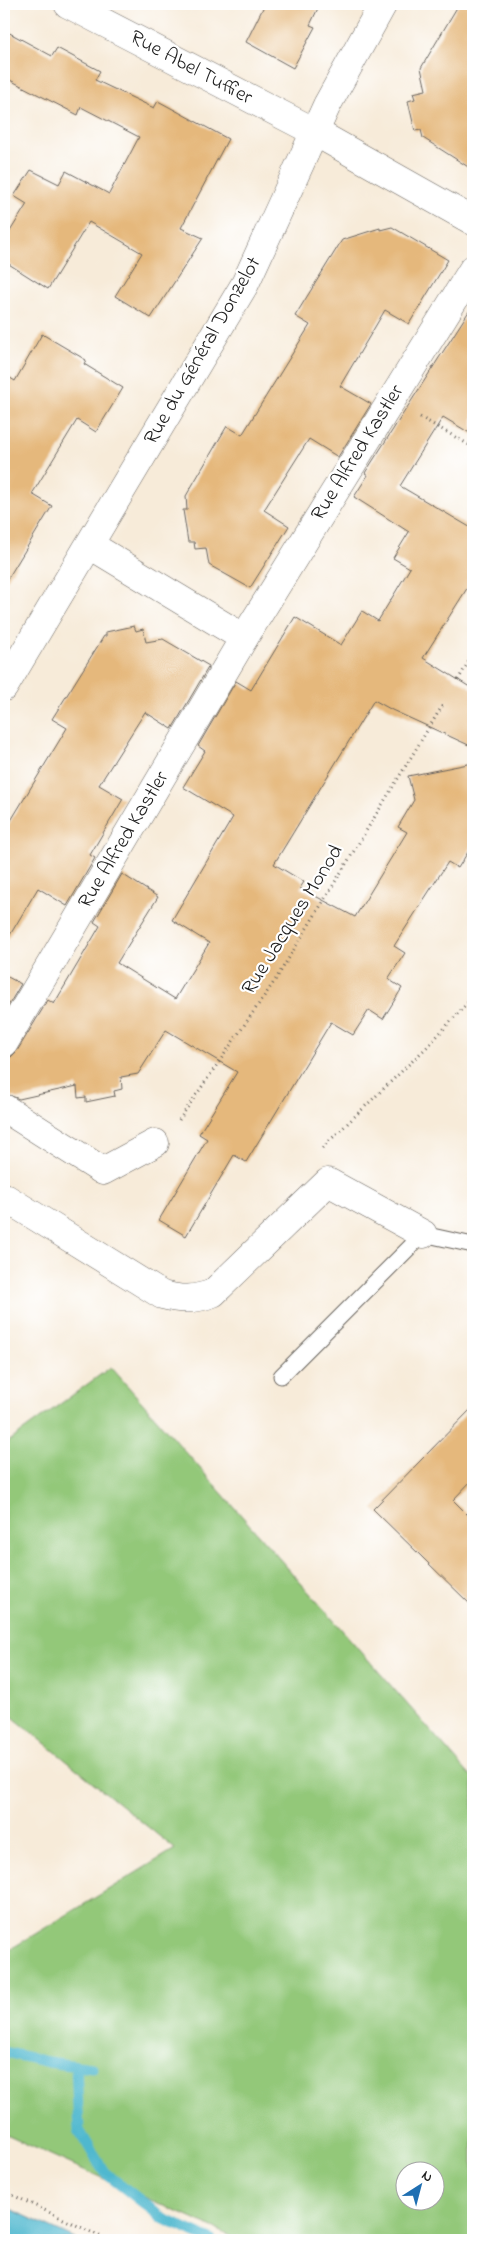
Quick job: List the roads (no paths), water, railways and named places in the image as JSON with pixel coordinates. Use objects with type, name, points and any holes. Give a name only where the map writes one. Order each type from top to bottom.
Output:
[{"type":"street","name":"Rue Abel Tuffier","points":[[68,4],[315,132],[473,221]]},
{"type":"street","name":"Rue du Général Donzelot","points":[[4,687],[245,284],[315,132],[383,4]]},
{"type":"street","name":"Rue Alfred Kastler","points":[[4,1043],[244,638],[473,269]]},
{"type":"street","points":[[90,546],[244,638]]},
{"type":"street","points":[[4,1108],[103,1171],[156,1143]]},
{"type":"street","points":[[4,1198],[162,1294],[179,1300],[213,1293],[328,1182],[423,1234]]},
{"type":"lane","points":[[281,1376],[423,1234],[473,1245]]},
{"type":"water","points":[[4,2206],[77,2240],[4,2240]]},
{"type":"waterway","points":[[5,2052],[48,2062],[92,2068]]},
{"type":"waterway","points":[[76,2066],[79,2130],[104,2172],[164,2219],[211,2240]]}]
